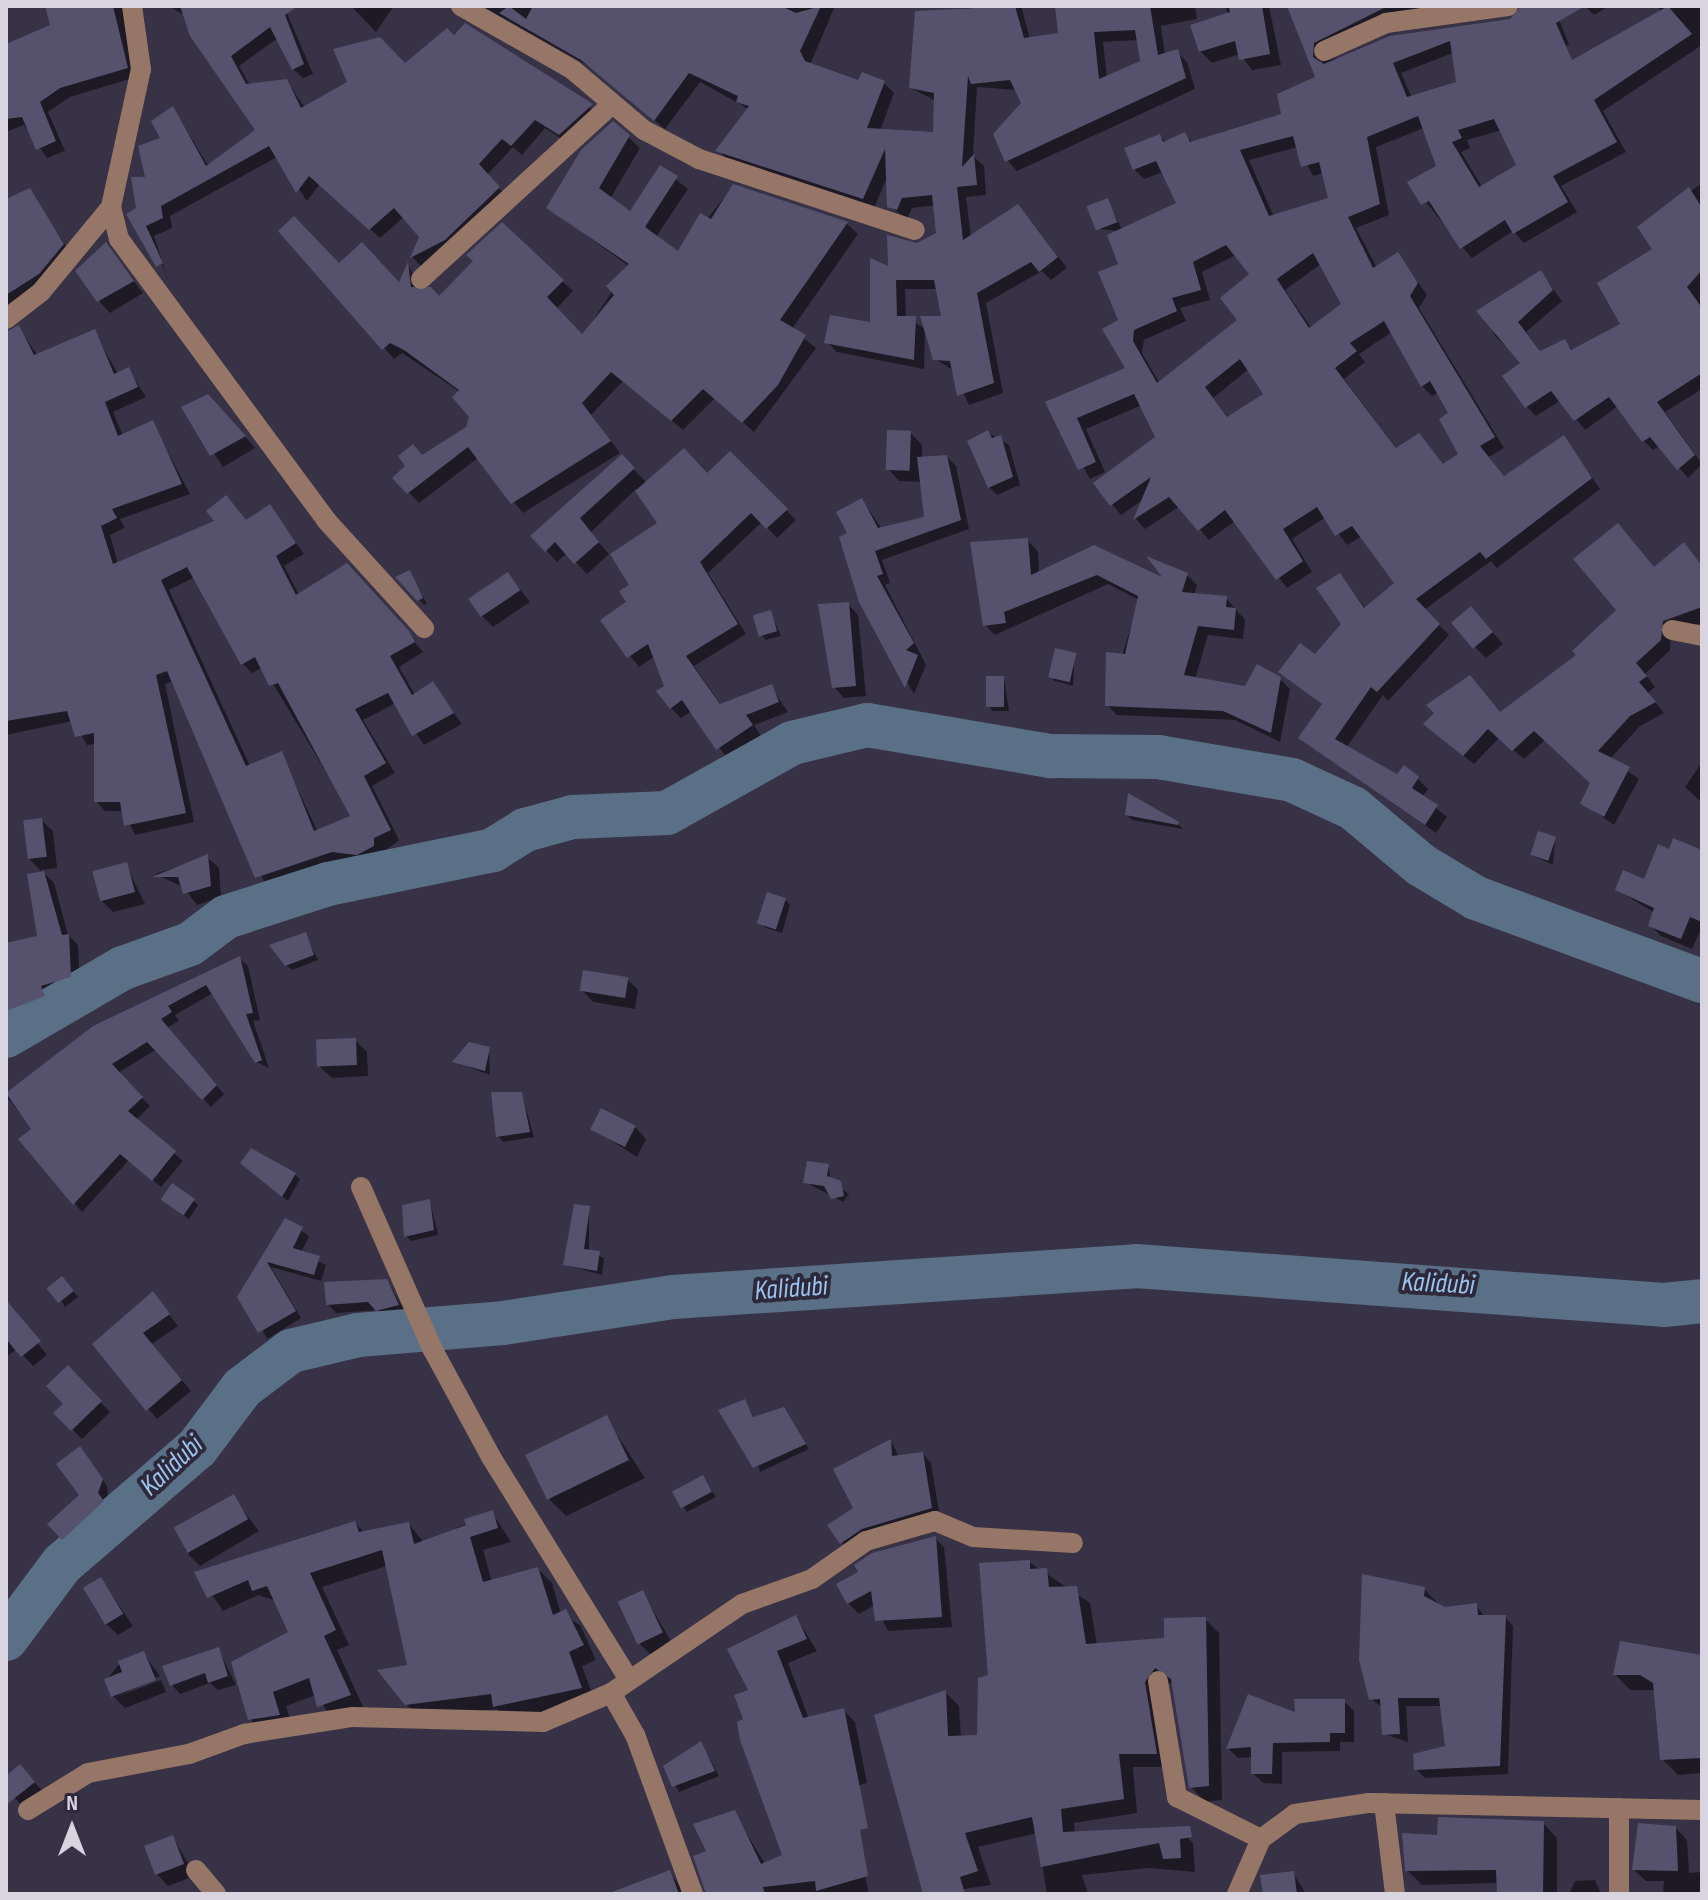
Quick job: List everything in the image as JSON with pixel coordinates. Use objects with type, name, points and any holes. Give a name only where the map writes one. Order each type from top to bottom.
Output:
[{"type":"street","points":[[132,6],[141,69],[111,207],[119,239],[148,286],[326,520],[424,628]]},
{"type":"street","points":[[461,6],[573,70],[644,130],[714,165],[915,230]]},
{"type":"street","points":[[1324,51],[1386,23],[1508,6]]},
{"type":"street","points":[[421,279],[612,104]]},
{"type":"street","points":[[6,319],[41,292],[111,207]]},
{"type":"street","points":[[1672,630],[1702,636]]},
{"type":"street","points":[[361,1187],[412,1290],[433,1350],[491,1457],[629,1680]]},
{"type":"street","points":[[28,1810],[88,1773],[189,1754],[244,1734],[353,1717],[543,1722],[611,1693],[742,1604],[812,1579],[866,1541],[935,1521],[973,1537],[1073,1543]]},
{"type":"street","points":[[1158,1681],[1177,1797],[1261,1839]]},
{"type":"street","points":[[611,1693],[635,1735],[693,1894]]},
{"type":"street","points":[[1384,1803],[1395,1894]]},
{"type":"street","points":[[1237,1894],[1261,1839],[1295,1814],[1384,1803],[1702,1810]]},
{"type":"street","points":[[1619,1808],[1619,1894]]},
{"type":"street","points":[[196,1870],[216,1894]]},
{"type":"building","points":[[45,6],[113,6],[128,68],[60,88],[40,102],[56,141],[36,150],[22,117],[6,119],[6,44],[50,25]]},
{"type":"building","points":[[180,6],[298,6],[285,15],[304,64],[292,70],[270,27],[231,56],[246,84],[287,79],[301,108],[347,82],[333,49],[380,37],[405,63],[447,28],[454,35],[465,23],[593,104],[559,135],[535,120],[511,146],[502,139],[479,164],[500,187],[445,240],[410,258],[419,237],[394,208],[369,230],[309,176],[296,193],[269,146],[161,206],[163,218],[146,226],[163,263],[156,267],[126,214],[136,208],[131,177],[145,177],[138,146],[160,138],[151,121],[173,106],[206,166],[255,130],[190,36]]},
{"type":"building","points":[[509,6],[526,19],[533,6],[781,6],[796,13],[821,6],[800,51],[805,61],[858,80],[862,72],[885,81],[867,128],[933,132],[934,93],[909,88],[915,11],[1015,6],[1024,38],[1058,33],[1055,6],[1150,6],[1158,55],[1178,49],[1186,78],[1005,162],[993,134],[1021,103],[1010,80],[971,84],[968,76],[962,167],[974,154],[977,185],[957,187],[963,240],[1018,204],[1058,257],[1039,272],[1031,262],[977,293],[994,383],[957,396],[950,361],[933,360],[920,316],[941,316],[934,280],[896,280],[897,316],[916,316],[914,360],[824,343],[830,315],[870,322],[870,258],[888,266],[887,235],[917,243],[936,233],[932,195],[902,198],[897,210],[887,207],[885,149],[863,199],[715,151],[749,106],[736,102],[738,96],[689,73],[654,121],[581,60],[499,13]],"holes":[[[1135,30],[1140,61],[1099,79],[1094,32]]]},
{"type":"building","points":[[1229,6],[1262,6],[1270,54],[1239,60],[1235,41],[1199,52],[1190,25],[1230,12]]},
{"type":"building","points":[[1287,6],[1388,6],[1314,43],[1313,57],[1324,64],[1390,36],[1510,19],[1521,6],[1585,6],[1556,23],[1572,60],[1668,6],[1692,34],[1594,100],[1617,142],[1553,176],[1568,202],[1513,234],[1505,220],[1460,249],[1429,201],[1421,205],[1407,182],[1436,166],[1418,116],[1367,137],[1380,204],[1348,217],[1373,268],[1398,252],[1418,283],[1410,296],[1495,437],[1480,446],[1504,476],[1564,435],[1592,478],[1486,559],[1480,552],[1416,599],[1440,624],[1377,692],[1371,687],[1335,739],[1397,774],[1404,765],[1419,777],[1412,788],[1438,805],[1425,825],[1298,738],[1322,704],[1278,672],[1300,643],[1315,654],[1341,624],[1316,588],[1340,573],[1364,608],[1394,583],[1352,526],[1335,536],[1317,507],[1283,529],[1303,561],[1276,580],[1225,510],[1198,531],[1169,497],[1133,520],[1151,477],[1110,506],[1093,483],[1155,437],[1134,394],[1077,418],[1096,462],[1078,470],[1045,402],[1125,368],[1102,329],[1118,320],[1098,272],[1118,264],[1107,235],[1176,203],[1156,161],[1133,170],[1124,148],[1160,134],[1163,142],[1185,132],[1190,142],[1281,114],[1277,94],[1315,77]],"holes":[[[1450,41],[1456,82],[1407,97],[1393,63]],[[1494,119],[1516,165],[1479,187],[1452,142],[1462,138],[1458,130]],[[1293,136],[1301,167],[1319,162],[1328,198],[1269,216],[1240,150]],[[1226,245],[1249,274],[1220,298],[1237,320],[1157,383],[1133,341],[1134,330],[1177,311],[1172,298],[1201,290],[1193,262]],[[1313,253],[1341,304],[1309,328],[1277,279]],[[1384,321],[1421,387],[1430,381],[1448,413],[1439,419],[1458,454],[1443,464],[1419,433],[1396,448],[1335,368],[1357,351],[1350,343]],[[1240,359],[1263,394],[1227,417],[1205,387]]]},
{"type":"building","points":[[613,121],[630,135],[599,188],[630,211],[660,165],[678,176],[645,227],[678,251],[700,213],[711,219],[733,184],[848,222],[780,320],[806,335],[778,385],[742,423],[703,389],[671,421],[611,372],[582,403],[611,441],[511,504],[468,447],[407,494],[392,478],[405,466],[398,456],[413,444],[422,455],[466,427],[469,417],[452,397],[459,390],[404,350],[390,343],[382,350],[278,231],[294,216],[339,263],[362,242],[399,282],[408,262],[411,287],[431,287],[439,296],[473,261],[466,255],[502,222],[564,280],[547,297],[582,334],[614,295],[606,286],[629,264],[546,208],[581,150]]},
{"type":"building","points":[[1689,187],[1702,208],[1702,270],[1687,287],[1702,308],[1702,373],[1657,402],[1695,455],[1677,470],[1650,437],[1642,442],[1609,397],[1574,421],[1551,391],[1525,408],[1502,376],[1520,363],[1476,311],[1541,270],[1553,290],[1518,322],[1540,351],[1565,339],[1571,350],[1620,324],[1597,283],[1652,249],[1637,227]]},
{"type":"building","points":[[30,188],[64,244],[39,274],[6,295],[6,199]]},
{"type":"building","points":[[1108,198],[1117,222],[1096,231],[1087,206]]},
{"type":"building","points":[[106,242],[134,281],[97,302],[75,271]]},
{"type":"building","points":[[19,325],[34,355],[95,329],[114,374],[129,367],[138,387],[105,402],[118,436],[153,420],[182,484],[112,509],[117,518],[101,526],[113,564],[214,521],[206,511],[226,495],[246,520],[270,504],[296,543],[276,556],[296,595],[347,563],[409,631],[415,642],[390,656],[412,695],[433,681],[454,713],[412,736],[388,693],[355,709],[386,763],[364,776],[391,830],[374,838],[374,846],[357,855],[332,852],[255,878],[167,671],[156,675],[186,813],[124,826],[120,802],[94,802],[94,733],[75,737],[67,711],[6,721],[6,332]],"holes":[[[187,567],[241,665],[255,657],[269,686],[278,683],[350,816],[314,831],[282,751],[246,766],[161,580]]]},
{"type":"building","points":[[208,394],[246,436],[210,456],[181,407]]},
{"type":"building","points":[[887,430],[911,431],[910,471],[886,470]]},
{"type":"building","points":[[988,430],[992,438],[1001,435],[1013,477],[988,488],[967,441]]},
{"type":"building","points":[[684,448],[707,473],[730,451],[788,509],[766,529],[751,513],[700,562],[738,624],[686,656],[720,704],[772,684],[779,702],[746,715],[753,725],[716,750],[682,700],[670,709],[656,691],[664,686],[648,644],[627,658],[600,620],[626,602],[619,591],[629,585],[610,554],[657,523],[635,491]]},
{"type":"building","points":[[622,454],[635,468],[580,518],[599,542],[574,564],[555,542],[545,552],[530,536]]},
{"type":"building","points":[[947,455],[961,520],[875,551],[883,574],[877,576],[914,643],[906,650],[918,655],[905,688],[859,602],[839,537],[847,533],[836,512],[862,498],[878,528],[924,517],[917,457]]},
{"type":"building","points":[[1618,523],[1654,567],[1684,542],[1702,566],[1702,607],[1663,621],[1661,640],[1636,663],[1647,676],[1639,682],[1656,702],[1630,716],[1598,751],[1630,767],[1604,817],[1580,804],[1590,783],[1534,731],[1512,751],[1488,729],[1463,756],[1423,724],[1434,713],[1426,705],[1470,675],[1500,712],[1576,655],[1572,651],[1616,610],[1573,559]]},
{"type":"building","points":[[1028,538],[1031,575],[1094,545],[1162,577],[1146,556],[1188,573],[1182,592],[1227,596],[1226,607],[1236,608],[1234,630],[1198,626],[1184,675],[1245,686],[1257,664],[1281,677],[1271,733],[1223,711],[1105,706],[1106,652],[1125,654],[1138,596],[1097,575],[1004,612],[1006,623],[983,626],[970,542]]},
{"type":"building","points":[[410,570],[423,598],[417,601],[395,577]]},
{"type":"building","points":[[508,572],[520,590],[481,617],[468,599]]},
{"type":"building","points":[[849,602],[856,686],[832,688],[818,604]]},
{"type":"building","points":[[1471,606],[1493,632],[1473,649],[1451,623]]},
{"type":"building","points":[[771,610],[777,631],[759,636],[753,615]]},
{"type":"building","points":[[1055,648],[1076,653],[1070,682],[1048,677]]},
{"type":"building","points":[[986,676],[1004,676],[1004,707],[986,707]]},
{"type":"building","points":[[1128,793],[1179,822],[1178,825],[1125,815]]},
{"type":"building","points":[[42,818],[47,857],[28,859],[23,820]]},
{"type":"building","points":[[1538,831],[1556,837],[1548,861],[1530,855]]},
{"type":"building","points":[[1673,838],[1702,850],[1702,922],[1690,917],[1681,939],[1648,926],[1654,908],[1615,890],[1623,870],[1644,879],[1658,844],[1669,849]]},
{"type":"building","points":[[208,854],[211,886],[183,894],[178,877],[152,877]]},
{"type":"building","points":[[127,862],[135,892],[100,901],[92,871]]},
{"type":"building","points":[[44,871],[62,935],[69,934],[71,977],[41,986],[45,996],[6,1011],[6,943],[37,936],[27,874]]},
{"type":"building","points":[[767,892],[786,898],[776,930],[757,923]]},
{"type":"building","points":[[306,932],[314,955],[285,966],[269,945]]},
{"type":"building","points":[[240,956],[253,1013],[246,1014],[262,1060],[255,1063],[206,985],[168,1006],[172,1012],[161,1019],[217,1085],[202,1100],[147,1042],[112,1064],[143,1097],[128,1111],[176,1151],[152,1181],[120,1154],[73,1205],[18,1139],[31,1129],[6,1093],[93,1026]]},
{"type":"building","points":[[583,970],[628,977],[625,998],[580,991]]},
{"type":"building","points":[[356,1038],[357,1065],[317,1066],[316,1039]]},
{"type":"building","points":[[469,1042],[490,1047],[485,1071],[452,1062]]},
{"type":"building","points":[[491,1092],[522,1092],[530,1132],[496,1137]]},
{"type":"building","points":[[601,1108],[636,1126],[625,1147],[590,1129]]},
{"type":"building","points":[[251,1148],[296,1173],[282,1197],[240,1163]]},
{"type":"building","points":[[807,1161],[829,1164],[827,1176],[841,1181],[844,1196],[831,1199],[824,1186],[803,1183]]},
{"type":"building","points":[[172,1183],[195,1199],[183,1215],[161,1199]]},
{"type":"building","points":[[430,1199],[434,1230],[404,1237],[402,1205]]},
{"type":"building","points":[[574,1204],[590,1206],[584,1249],[600,1251],[597,1271],[563,1265]]},
{"type":"building","points":[[285,1218],[303,1227],[293,1248],[320,1256],[314,1275],[267,1262],[296,1311],[258,1333],[237,1297]]},
{"type":"building","points":[[62,1276],[74,1291],[58,1303],[46,1289]]},
{"type":"building","points":[[387,1279],[399,1305],[376,1311],[368,1302],[326,1305],[324,1282]]},
{"type":"building","points":[[153,1291],[170,1314],[143,1333],[182,1380],[146,1411],[92,1344]]},
{"type":"building","points":[[6,1300],[41,1341],[21,1357],[6,1339]]},
{"type":"building","points":[[68,1365],[102,1401],[71,1431],[53,1413],[63,1404],[46,1386]]},
{"type":"building","points":[[745,1399],[753,1417],[784,1407],[806,1444],[753,1468],[718,1410]]},
{"type":"building","points":[[607,1415],[629,1460],[547,1500],[525,1455]]},
{"type":"building","points":[[891,1439],[892,1456],[923,1452],[932,1508],[862,1529],[840,1544],[827,1525],[853,1508],[833,1469]]},
{"type":"building","points":[[80,1446],[103,1479],[98,1493],[104,1501],[62,1540],[47,1524],[79,1495],[56,1464]]},
{"type":"building","points":[[703,1475],[712,1492],[681,1508],[672,1491]]},
{"type":"building","points":[[234,1494],[248,1519],[188,1553],[174,1527]]},
{"type":"building","points":[[493,1510],[498,1528],[470,1537],[483,1582],[538,1567],[553,1615],[566,1609],[584,1645],[569,1652],[582,1688],[493,1707],[491,1694],[405,1705],[377,1670],[407,1665],[382,1550],[310,1573],[336,1630],[324,1636],[351,1695],[317,1707],[309,1678],[273,1692],[280,1715],[248,1720],[231,1662],[288,1632],[267,1586],[252,1591],[248,1580],[207,1598],[194,1572],[355,1521],[359,1532],[409,1522],[414,1544],[466,1525],[464,1519]]},
{"type":"building","points":[[936,1536],[942,1617],[875,1621],[871,1591],[847,1604],[836,1584],[858,1572],[854,1565],[872,1553]]},
{"type":"building","points":[[1030,1560],[1030,1569],[1047,1568],[1049,1587],[1077,1586],[1086,1644],[1164,1638],[1164,1618],[1206,1617],[1209,1786],[1189,1788],[1171,1679],[1155,1668],[1145,1682],[1157,1754],[1119,1754],[1124,1799],[1061,1809],[1063,1832],[1190,1826],[1192,1837],[1180,1839],[1181,1858],[1163,1859],[1159,1843],[1041,1867],[1032,1817],[965,1833],[978,1871],[960,1877],[965,1894],[923,1894],[874,1715],[946,1690],[948,1736],[977,1735],[978,1678],[988,1675],[979,1563]]},
{"type":"building","points":[[1362,1574],[1425,1587],[1424,1596],[1445,1607],[1477,1603],[1478,1615],[1506,1615],[1500,1766],[1414,1770],[1413,1754],[1445,1746],[1439,1698],[1398,1698],[1400,1734],[1382,1735],[1380,1699],[1369,1700],[1359,1660]]},
{"type":"building","points":[[101,1577],[123,1614],[105,1625],[83,1588]]},
{"type":"building","points":[[643,1590],[663,1633],[637,1644],[618,1602]]},
{"type":"building","points":[[796,1615],[807,1639],[777,1651],[803,1718],[844,1708],[868,1828],[860,1830],[868,1876],[816,1891],[815,1881],[763,1887],[765,1894],[706,1894],[693,1856],[706,1851],[693,1824],[735,1810],[761,1864],[782,1855],[740,1740],[737,1722],[743,1719],[734,1695],[748,1690],[727,1649]]},
{"type":"building","points":[[1620,1641],[1702,1655],[1702,1758],[1660,1760],[1653,1683],[1640,1675],[1613,1675]]},
{"type":"building","points":[[219,1647],[228,1676],[208,1683],[205,1673],[170,1686],[162,1666]]},
{"type":"building","points":[[144,1651],[156,1680],[111,1697],[104,1679],[122,1672],[118,1661]]},
{"type":"building","points":[[1248,1694],[1295,1712],[1294,1699],[1345,1699],[1345,1733],[1330,1733],[1330,1742],[1273,1743],[1272,1774],[1251,1774],[1251,1747],[1226,1749]]},
{"type":"building","points":[[701,1741],[715,1771],[672,1787],[663,1766]]},
{"type":"building","points":[[20,1764],[35,1782],[6,1805],[6,1776]]},
{"type":"building","points":[[1438,1817],[1544,1821],[1543,1894],[1497,1894],[1496,1870],[1405,1871],[1402,1833],[1437,1835]]},
{"type":"building","points":[[1638,1823],[1676,1826],[1678,1871],[1632,1870]]},
{"type":"building","points":[[173,1835],[184,1864],[155,1875],[144,1846]]},
{"type":"building","points":[[670,1870],[679,1894],[612,1892]]},
{"type":"building","points":[[1294,1871],[1297,1894],[1263,1894],[1260,1875]]},
{"type":"waterway","name":"Kalidubi","points":[[6,1036],[123,968],[190,944],[226,917],[328,884],[493,850],[525,830],[573,817],[667,813],[792,743],[867,725],[1051,756],[1158,757],[1292,780],[1353,808],[1421,865],[1476,898],[1702,981]]},
{"type":"waterway","name":"Kalidubi","points":[[6,1639],[62,1564],[197,1448],[242,1388],[291,1351],[358,1335],[503,1323],[673,1297],[1136,1266],[1664,1305],[1702,1301]]}]
